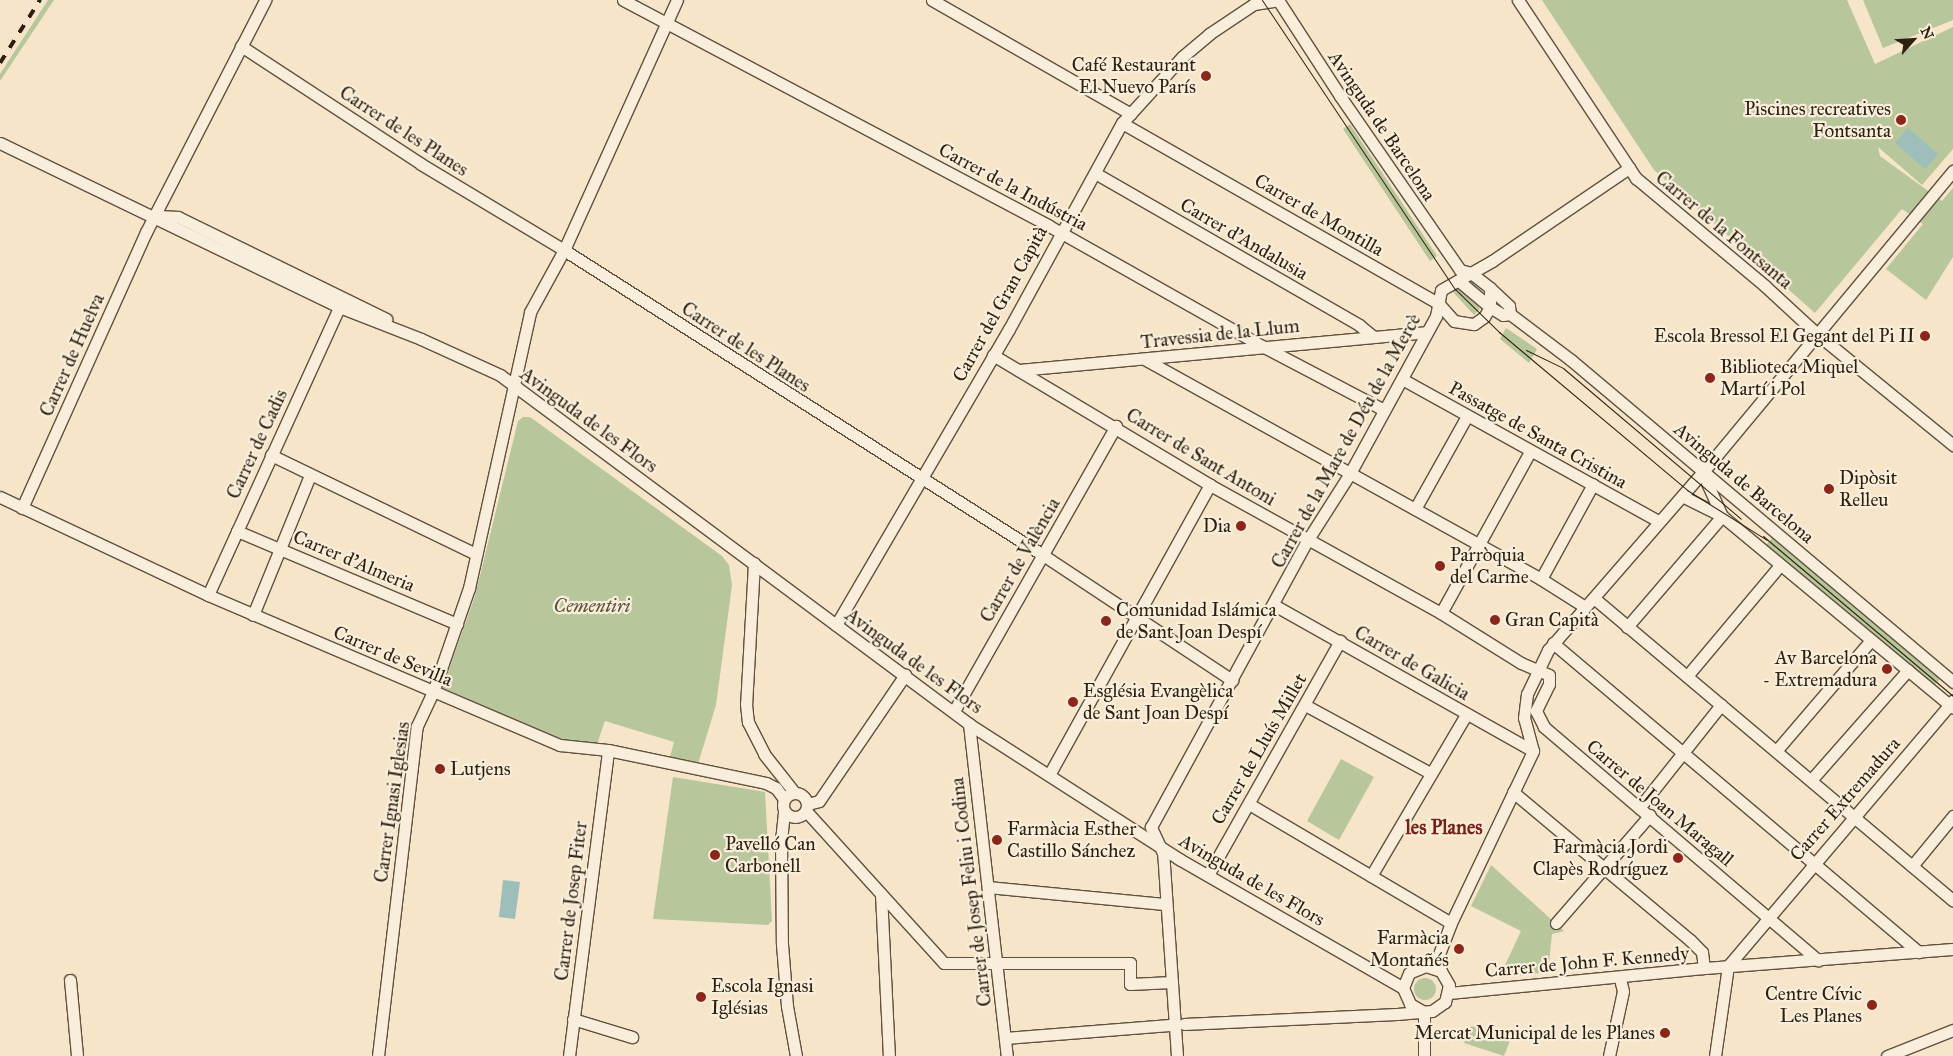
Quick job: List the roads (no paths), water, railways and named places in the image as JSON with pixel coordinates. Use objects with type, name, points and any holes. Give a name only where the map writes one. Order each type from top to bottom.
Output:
[{"type":"street","name":"Carrer de Huelva","points":[[22,508],[154,216],[264,0]]},
{"type":"street","name":"Carrer de la Indústria","points":[[623,0],[1060,232],[1262,346],[1384,410]]},
{"type":"street","name":"Carrer Ignasi Iglesias","points":[[378,1056],[417,726],[433,692],[457,624],[476,554],[515,387],[530,312],[564,250],[677,0]]},
{"type":"street","points":[[932,0],[1131,114]]},
{"type":"street","name":"Carrer del Gran Capità","points":[[836,624],[919,478],[993,355],[1122,123],[1182,58],[1209,34],[1254,4],[1278,0]]},
{"type":"street","name":"Avinguda de Barcelona","points":[[1278,0],[1340,96],[1463,275],[1490,307],[1503,315],[1510,314],[1571,360],[1702,473],[1953,682]]},
{"type":"street","name":"Carrer de la Fontsanta","points":[[1518,0],[1636,178],[1765,286],[1817,334],[1953,445]]},
{"type":"street","name":"Carrer de les Planes","points":[[241,46],[421,164],[564,250],[1232,680]]},
{"type":"street","name":"Carrer de Montilla","points":[[1122,123],[1438,303],[1449,318],[1463,323],[1474,324],[1490,307]]},
{"type":"street","name":"Avinguda de les Flors","points":[[0,144],[154,216],[339,307],[421,339],[500,376],[970,724],[1049,776],[1208,875],[1404,988]]},
{"type":"street","name":"Carrer de la Mare de Déu de la Mercè","points":[[1158,844],[1151,827],[1274,605],[1307,541],[1349,474],[1402,379],[1425,332],[1436,316],[1441,290],[1630,168]]},
{"type":"street","points":[[1434,967],[1451,923],[1533,751],[1524,718],[1527,694],[1553,643],[1594,599],[1658,521],[1702,473],[1953,171]]},
{"type":"street","name":"Carrer d'Andalusia","points":[[1095,173],[1360,324],[1374,337]]},
{"type":"street","name":"Avinguda de les Flors","points":[[154,216],[178,217],[359,304],[421,339]]},
{"type":"street","name":"Avinguda de Barcelona","points":[[1463,275],[1490,288],[1510,306],[1510,314]]},
{"type":"street","points":[[1490,288],[1490,307]]},
{"type":"street","name":"Carrer de Cadis","points":[[208,595],[339,307]]},
{"type":"street","name":"Travessia de la Llum","points":[[1019,370],[1146,360],[1262,346],[1425,332]]},
{"type":"street","name":"Carrer de Sant Antoni","points":[[993,355],[1116,426],[1210,485],[1307,541],[1442,613],[1521,663],[1539,669],[1549,675],[1549,684],[1536,711]]},
{"type":"street","points":[[1146,360],[1541,579],[1585,607]]},
{"type":"street","name":"Passatge de Santa Cristina","points":[[1402,379],[1530,452],[1593,484],[1658,521]]},
{"type":"street","points":[[1415,509],[1467,416]]},
{"type":"street","name":"Carrer de València","points":[[954,711],[1116,426]]},
{"type":"street","points":[[1442,613],[1478,544],[1530,452]]},
{"type":"street","points":[[271,456],[476,554]]},
{"type":"street","points":[[1627,627],[1722,516],[1702,473]]},
{"type":"street","points":[[253,615],[310,474]]},
{"type":"street","points":[[1541,579],[1593,484]]},
{"type":"street","points":[[1049,776],[1210,485]]},
{"type":"street","name":"Avinguda de Barcelona","points":[[1682,496],[1722,516],[1871,640],[1952,704]]},
{"type":"street","name":"Carrer de Sevilla","points":[[0,497],[208,595],[560,746],[608,750],[766,783],[776,788],[784,799]]},
{"type":"street","name":"Carrer d'Almeria","points":[[237,531],[457,624]]},
{"type":"street","points":[[754,563],[746,714],[757,743],[794,792],[805,798],[807,807],[944,964],[997,961],[1021,965],[1130,963],[1130,984],[1172,982]]},
{"type":"street","points":[[1687,676],[1780,565]]},
{"type":"street","points":[[1594,599],[1721,706],[1812,779],[1953,900]]},
{"type":"street","name":"Carrer de Galicia","points":[[1274,605],[1340,641],[1466,715],[1533,751]]},
{"type":"street","points":[[1776,750],[1871,640]]},
{"type":"street","name":"Carrer de Lluís Millet","points":[[1208,875],[1340,641]]},
{"type":"street","points":[[1553,643],[1919,952]]},
{"type":"street","points":[[1812,779],[1908,670]]},
{"type":"street","points":[[784,812],[796,818],[807,807],[819,801],[905,676]]},
{"type":"street","name":"Carrer Extremadura","points":[[1728,966],[1853,815],[1952,704]]},
{"type":"street","points":[[1305,705],[1430,773]]},
{"type":"street","points":[[1639,808],[1721,706]]},
{"type":"street","name":"Carrer de Joan Maragall","points":[[1536,711],[1544,727],[1639,808],[1650,815],[1818,960]]},
{"type":"street","points":[[1372,876],[1430,773],[1466,715]]},
{"type":"street","name":"Carrer de Josep Feliu i Codina","points":[[970,724],[1007,1056]]},
{"type":"street","name":"Carrer de Josep Fiter","points":[[569,1056],[608,750]]},
{"type":"street","points":[[794,792],[784,799],[781,839],[782,944],[787,1006],[796,1056]]},
{"type":"street","points":[[1513,792],[1690,940],[1702,952],[1704,968]]},
{"type":"street","points":[[1249,804],[1451,923]]},
{"type":"street","points":[[1556,923],[1650,815]]},
{"type":"street","points":[[1912,866],[1953,816]]},
{"type":"street","points":[[1158,844],[1163,853],[1177,1056]]},
{"type":"street","points":[[988,888],[1166,904]]},
{"type":"street","points":[[881,894],[889,1056]]},
{"type":"street","points":[[1818,960],[1952,948]]},
{"type":"street","name":"Carrer de John F. Kennedy","points":[[1449,993],[1620,979],[1704,968],[1818,960]]},
{"type":"street","points":[[1715,1056],[1728,966]]},
{"type":"street","points":[[1184,1024],[1424,1012],[1440,1008],[1449,993],[1446,978],[1434,967],[1416,968],[1405,980],[1404,988],[1410,1004],[1424,1012]]},
{"type":"street","points":[[1609,1056],[1623,991],[1620,979]]},
{"type":"street","points":[[70,980],[78,1056]]},
{"type":"street","points":[[1424,1012],[1424,1056]]},
{"type":"street","points":[[573,1019],[632,1037]]},
{"type":"street","points":[[1005,1038],[1169,1025]]},
{"type":"street","points":[[1887,1056],[1953,1030]]},
{"type":"water","points":[[1908,128],[1938,154],[1925,169],[1895,143]]},
{"type":"water","points":[[503,880],[520,882],[515,919],[499,917]]},
{"type":"tram line","points":[[1262,0],[1455,289],[1499,332],[1687,490],[1767,540]]},
{"type":"tram line","points":[[1526,350],[1563,368],[1741,519]]},
{"type":"tram line","points":[[1763,536],[1953,696]]},
{"type":"railway","points":[[0,63],[40,0]]},
{"type":"place","name":"Café Restaurant El Nuevo París","points":[[1206,76]]},
{"type":"place","name":"Piscines recreatives Fontsanta","points":[[1901,120]]},
{"type":"place","name":"Escola Bressol El Gegant del Pi II","points":[[1925,336]]},
{"type":"place","name":"Biblioteca Miquel Martí i Pol","points":[[1710,378]]},
{"type":"place","name":"Dipòsit Relleu","points":[[1829,489]]},
{"type":"place","name":"Dia","points":[[1241,526]]},
{"type":"place","name":"Parròquia del Carme","points":[[1440,566]]},
{"type":"place","name":"Gran Capità","points":[[1495,620]]},
{"type":"place","name":"Comunidad Islámica de Sant Joan Despí","points":[[1106,621]]},
{"type":"place","name":"Av Barcelona - Extremadura","points":[[1887,669]]},
{"type":"place","name":"Església Evangèlica de Sant Joan Despí","points":[[1073,702]]},
{"type":"place","name":"Lutjens","points":[[440,769]]},
{"type":"place","name":"Farmàcia Esther Castillo Sánchez","points":[[997,840]]},
{"type":"place","name":"Pavelló Can Carbonell","points":[[715,855]]},
{"type":"place","name":"Farmàcia Jordi Clapès Rodríguez","points":[[1678,858]]},
{"type":"place","name":"Farmàcia Montañés","points":[[1459,949]]},
{"type":"place","name":"Escola Ignasi Iglésias","points":[[701,997]]},
{"type":"place","name":"Centre Cívic Les Planes","points":[[1872,1005]]},
{"type":"place","name":"Mercat Municipal de les Planes","points":[[1665,1033]]},
{"type":"district","name":"les Planes","points":[[1444,827]]},
{"type":"park label","name":"Cementiri","points":[[592,606]]}]
